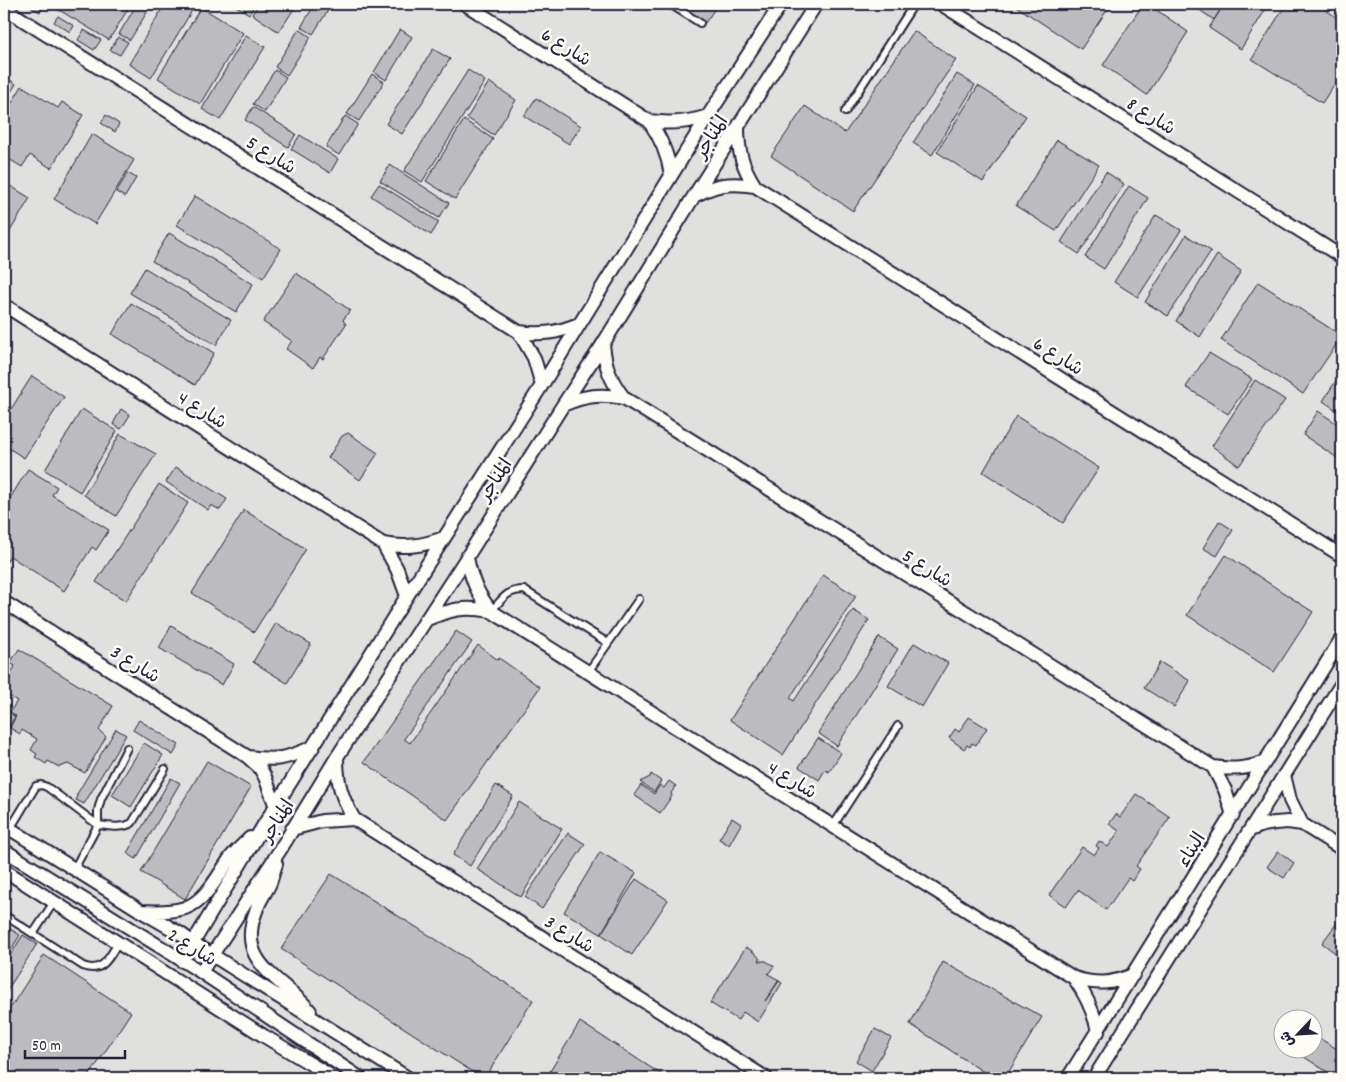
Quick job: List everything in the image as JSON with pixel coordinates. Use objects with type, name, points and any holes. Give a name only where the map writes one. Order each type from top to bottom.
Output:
[{"type":"street","name":"شارع 6","points":[[465,4],[649,120],[679,123],[694,121],[708,116]]},
{"type":"street","name":"المناجر","points":[[182,961],[407,596],[542,385],[708,116],[781,4]]},
{"type":"street","name":"المناجر","points":[[200,972],[603,344],[816,4]]},
{"type":"street","name":"شارع 8","points":[[941,4],[1342,257]]},
{"type":"street","name":"شارع 5","points":[[4,8],[519,332],[550,334],[579,324]]},
{"type":"street","name":"شارع 6","points":[[649,120],[664,146],[669,160],[671,175]]},
{"type":"street","name":"شارع 6","points":[[738,126],[741,158],[746,173],[755,186],[1342,556]]},
{"type":"street","name":"شارع 6","points":[[694,196],[708,188],[724,184],[755,186]]},
{"type":"street","name":"شارع 4","points":[[4,305],[383,544],[398,547],[414,546],[430,544],[444,538]]},
{"type":"street","name":"شارع 5","points":[[519,332],[534,358],[542,385]]},
{"type":"street","name":"شارع 5","points":[[603,344],[604,359],[608,373],[614,386],[624,398],[1213,768],[1240,770],[1265,762]]},
{"type":"street","name":"شارع 5","points":[[563,405],[577,398],[592,395],[624,398]]},
{"type":"street","name":"شارع 4","points":[[383,544],[398,569],[407,596]]},
{"type":"street","name":"شارع 4","points":[[467,557],[475,587],[482,600],[492,611],[1074,978],[1104,983],[1133,975]]},
{"type":"street","name":"شارع 3","points":[[4,602],[248,757],[260,768],[276,807]]},
{"type":"street","name":"شارع 4","points":[[425,620],[460,608],[492,611]]},
{"type":"street","name":"البناء","points":[[1068,1078],[1342,638]]},
{"type":"street","points":[[1094,1078],[1342,683]]},
{"type":"street","name":"شارع 3","points":[[248,757],[279,759],[293,756],[313,747]]},
{"type":"street","name":"شارع 3","points":[[337,757],[337,774],[340,790],[354,818],[766,1078]]},
{"type":"street","name":"شارع 5","points":[[1213,768],[1225,790],[1233,815]]},
{"type":"street","points":[[1284,775],[1290,800],[1302,824]]},
{"type":"street","points":[[292,830],[322,821],[354,818]]},
{"type":"street","points":[[1250,830],[1262,825],[1275,823],[1302,824],[1342,849]]},
{"type":"street","name":"المناجر","points":[[141,911],[174,911],[187,907],[198,900],[210,888],[232,856],[265,824]]},
{"type":"street","name":"شارع 2","points":[[7,827],[181,934],[192,943],[408,1078]]},
{"type":"street","name":"شارع 2","points":[[4,850],[200,972],[360,1078]]},
{"type":"street","name":"شارع 2","points":[[280,850],[270,882],[251,923],[250,936],[252,946],[255,956],[263,967],[306,1007],[319,1022]]},
{"type":"street","name":"شارع 2","points":[[4,870],[264,1036],[334,1078]]},
{"type":"street","name":"شارع 4","points":[[1074,978],[1090,1003],[1098,1032]]},
{"type":"lane","points":[[670,4],[700,23]]},
{"type":"lane","points":[[845,112],[914,4]]},
{"type":"lane","points":[[492,611],[506,595],[514,590],[524,590],[608,643]]},
{"type":"lane","points":[[588,672],[639,600]]},
{"type":"lane","points":[[833,826],[898,726]]},
{"type":"lane","points":[[74,869],[98,825],[98,810],[101,799],[127,748]]},
{"type":"lane","points":[[7,827],[36,786],[41,785],[47,787],[98,825],[126,826],[132,822],[165,769]]},
{"type":"lane","points":[[33,934],[54,902]]},
{"type":"lane","points":[[4,915],[89,969],[102,966],[118,943]]},
{"type":"shaded area","points":[[4,4],[1342,4],[1342,1078],[4,1078]]},
{"type":"building","points":[[31,4],[44,5],[40,12],[29,6]]},
{"type":"building","points":[[49,4],[131,4],[109,40]]},
{"type":"building","points":[[137,4],[152,4],[130,40],[119,34]]},
{"type":"building","points":[[165,4],[196,4],[151,78],[129,64]]},
{"type":"building","points":[[233,4],[255,4],[249,14]]},
{"type":"building","points":[[259,4],[297,4],[279,32],[252,14]]},
{"type":"building","points":[[315,4],[332,4],[313,34],[301,27]]},
{"type":"building","points":[[677,4],[718,4],[705,23]]},
{"type":"building","points":[[1013,4],[1111,4],[1081,49]]},
{"type":"building","points":[[1143,4],[1148,4],[1188,32],[1147,95],[1103,65]]},
{"type":"building","points":[[1191,4],[1224,4],[1214,20]]},
{"type":"building","points":[[1224,4],[1269,4],[1241,49],[1209,28]]},
{"type":"building","points":[[1286,4],[1317,4],[1342,21],[1342,72],[1322,103],[1252,59]]},
{"type":"building","points":[[201,7],[243,33],[200,104],[158,78]]},
{"type":"building","points":[[58,16],[74,26],[70,32],[54,22]]},
{"type":"building","points":[[299,29],[311,37],[287,75],[275,67]]},
{"type":"building","points":[[400,29],[412,37],[386,80],[374,72]]},
{"type":"building","points":[[84,30],[101,40],[94,50],[78,40]]},
{"type":"building","points":[[914,31],[956,60],[853,211],[771,156],[805,106],[845,133]]},
{"type":"building","points":[[246,35],[265,47],[220,120],[202,109]]},
{"type":"building","points":[[118,37],[128,42],[120,55],[110,50]]},
{"type":"building","points":[[433,49],[450,59],[402,134],[386,124]]},
{"type":"building","points":[[275,70],[286,77],[265,112],[253,104]]},
{"type":"building","points":[[468,70],[485,81],[422,182],[404,171]]},
{"type":"building","points":[[372,74],[384,82],[359,121],[347,114]]},
{"type":"building","points":[[957,74],[975,85],[932,155],[913,143]]},
{"type":"building","points":[[4,76],[16,84],[4,103]]},
{"type":"building","points":[[489,82],[516,100],[494,135],[467,118]]},
{"type":"building","points":[[22,86],[58,108],[62,102],[83,115],[51,168],[30,155],[22,167],[4,156],[4,116]]},
{"type":"building","points":[[978,86],[1026,116],[983,182],[937,152]]},
{"type":"building","points":[[536,98],[581,126],[569,144],[524,116]]},
{"type":"building","points":[[253,107],[296,134],[288,147],[245,120]]},
{"type":"building","points":[[106,115],[119,124],[115,132],[101,123]]},
{"type":"building","points":[[345,116],[358,124],[339,155],[326,147]]},
{"type":"building","points":[[464,120],[493,139],[455,199],[426,181]]},
{"type":"building","points":[[92,134],[134,160],[95,224],[54,199]]},
{"type":"building","points":[[300,135],[338,159],[330,173],[291,149]]},
{"type":"building","points":[[1057,140],[1099,165],[1056,231],[1016,206]]},
{"type":"building","points":[[390,165],[449,203],[439,218],[380,181]]},
{"type":"building","points":[[1106,172],[1124,184],[1079,254],[1061,242]]},
{"type":"building","points":[[128,173],[136,178],[125,197],[116,192]]},
{"type":"building","points":[[4,182],[30,198],[6,238],[4,237]]},
{"type":"building","points":[[379,184],[439,222],[431,235],[371,196]]},
{"type":"building","points":[[1129,186],[1148,198],[1104,269],[1085,257]]},
{"type":"building","points":[[195,196],[281,249],[263,278],[177,225]]},
{"type":"building","points":[[1156,215],[1181,230],[1138,297],[1114,282]]},
{"type":"building","points":[[169,233],[253,284],[236,312],[152,261]]},
{"type":"building","points":[[1186,235],[1211,251],[1168,316],[1145,302]]},
{"type":"building","points":[[1217,255],[1241,271],[1200,337],[1176,321]]},
{"type":"building","points":[[145,268],[231,320],[216,345],[130,293]]},
{"type":"building","points":[[296,273],[350,310],[343,320],[346,324],[323,359],[320,357],[313,368],[286,349],[292,341],[263,322]]},
{"type":"building","points":[[1258,282],[1342,336],[1303,394],[1221,340]]},
{"type":"building","points":[[131,303],[214,353],[195,385],[112,334]]},
{"type":"building","points":[[1209,353],[1252,379],[1228,414],[1186,387]]},
{"type":"building","points":[[1342,371],[1342,414],[1323,401]]},
{"type":"building","points":[[32,376],[64,397],[24,458],[4,445],[4,420]]},
{"type":"building","points":[[1255,380],[1285,400],[1239,466],[1212,446]]},
{"type":"building","points":[[82,409],[117,431],[80,492],[45,470]]},
{"type":"building","points":[[121,409],[130,415],[121,429],[113,424]]},
{"type":"building","points":[[1318,411],[1342,427],[1342,461],[1303,435]]},
{"type":"building","points":[[1016,416],[1099,468],[1063,523],[983,472]]},
{"type":"building","points":[[348,433],[378,453],[360,480],[328,458],[342,436]]},
{"type":"building","points":[[120,434],[156,454],[116,516],[84,495]]},
{"type":"building","points":[[176,467],[227,499],[220,510],[211,505],[208,510],[166,482]]},
{"type":"building","points":[[28,469],[57,487],[52,495],[109,530],[96,550],[92,547],[64,591],[10,556],[6,563],[4,561],[4,508]]},
{"type":"building","points":[[159,484],[188,503],[126,601],[96,582]]},
{"type":"building","points":[[244,510],[306,549],[254,632],[192,593]]},
{"type":"building","points":[[1219,521],[1233,530],[1217,556],[1203,548]]},
{"type":"building","points":[[1226,555],[1313,612],[1274,672],[1187,615]]},
{"type":"building","points":[[823,575],[856,596],[790,698],[794,701],[853,610],[869,620],[783,755],[730,720]]},
{"type":"building","points":[[276,623],[311,644],[287,683],[253,662]]},
{"type":"building","points":[[171,626],[234,664],[222,685],[159,648]]},
{"type":"building","points":[[456,631],[472,642],[404,739],[410,743],[478,645],[540,687],[447,820],[364,762]]},
{"type":"building","points":[[879,637],[898,649],[837,746],[818,733]]},
{"type":"building","points":[[914,643],[948,663],[922,707],[888,686]]},
{"type":"building","points":[[19,649],[113,706],[99,730],[106,737],[85,773],[68,764],[59,767],[48,761],[46,764],[35,757],[37,754],[31,750],[37,739],[22,730],[20,734],[10,728],[16,716],[10,712],[17,701],[4,693],[4,679],[6,675],[9,677],[15,666],[10,663]]},
{"type":"building","points":[[1160,662],[1190,681],[1174,707],[1144,688]]},
{"type":"building","points":[[4,707],[15,717],[4,734]]},
{"type":"building","points":[[969,717],[987,728],[976,745],[972,743],[970,747],[967,745],[964,749],[949,738],[955,729],[959,732]]},
{"type":"building","points":[[139,720],[179,745],[173,755],[133,730]]},
{"type":"building","points":[[116,729],[126,735],[84,804],[76,800],[77,794]]},
{"type":"building","points":[[818,738],[841,753],[829,772],[825,770],[819,780],[799,767]]},
{"type":"building","points":[[144,743],[163,755],[131,807],[112,795]]},
{"type":"building","points":[[207,761],[251,787],[185,899],[141,872]]},
{"type":"building","points":[[651,774],[661,781],[654,792],[640,782],[650,777]]},
{"type":"building","points":[[171,778],[180,783],[136,859],[127,853]]},
{"type":"building","points":[[669,781],[676,786],[671,793],[672,796],[660,813],[634,795],[641,785],[654,794],[660,785],[664,788]]},
{"type":"building","points":[[496,785],[513,796],[470,866],[453,855]]},
{"type":"building","points":[[1136,794],[1170,817],[1136,866],[1140,869],[1132,881],[1128,878],[1106,910],[1078,890],[1066,907],[1049,895],[1082,847],[1094,855],[1099,848],[1096,846],[1099,841],[1108,847],[1119,831],[1109,824],[1116,814],[1120,817]]},
{"type":"building","points":[[519,802],[562,829],[521,897],[477,869]]},
{"type":"building","points":[[732,818],[741,824],[729,845],[719,839]]},
{"type":"building","points":[[568,833],[585,844],[542,909],[525,897]]},
{"type":"building","points":[[1278,851],[1294,863],[1284,878],[1267,867]]},
{"type":"building","points":[[600,852],[636,873],[601,934],[564,912]]},
{"type":"building","points":[[331,874],[533,1000],[485,1078],[482,1078],[281,949]]},
{"type":"building","points":[[636,879],[668,900],[632,955],[601,934]]},
{"type":"building","points":[[1342,916],[1342,958],[1322,943]]},
{"type":"building","points":[[4,925],[20,935],[4,961]]},
{"type":"building","points":[[23,935],[37,944],[4,995],[4,965]]},
{"type":"building","points":[[746,947],[755,953],[760,959],[759,961],[766,961],[774,966],[768,974],[779,980],[765,1001],[779,981],[782,983],[758,1022],[743,1012],[738,1020],[710,1003]]},
{"type":"building","points":[[44,955],[131,1012],[88,1078],[4,1078],[4,1018]]},
{"type":"building","points":[[943,962],[1042,1017],[1005,1078],[993,1078],[910,1024]]},
{"type":"building","points":[[580,1022],[667,1078],[546,1078]]},
{"type":"building","points":[[875,1029],[891,1038],[872,1071],[856,1061]]},
{"type":"building","points":[[1324,1041],[1342,1052],[1342,1078],[1337,1078],[1309,1060],[1324,1060]]},
{"type":"building","points":[[920,1070],[924,1076],[931,1075],[929,1078],[919,1078],[921,1076],[918,1074]]}]
